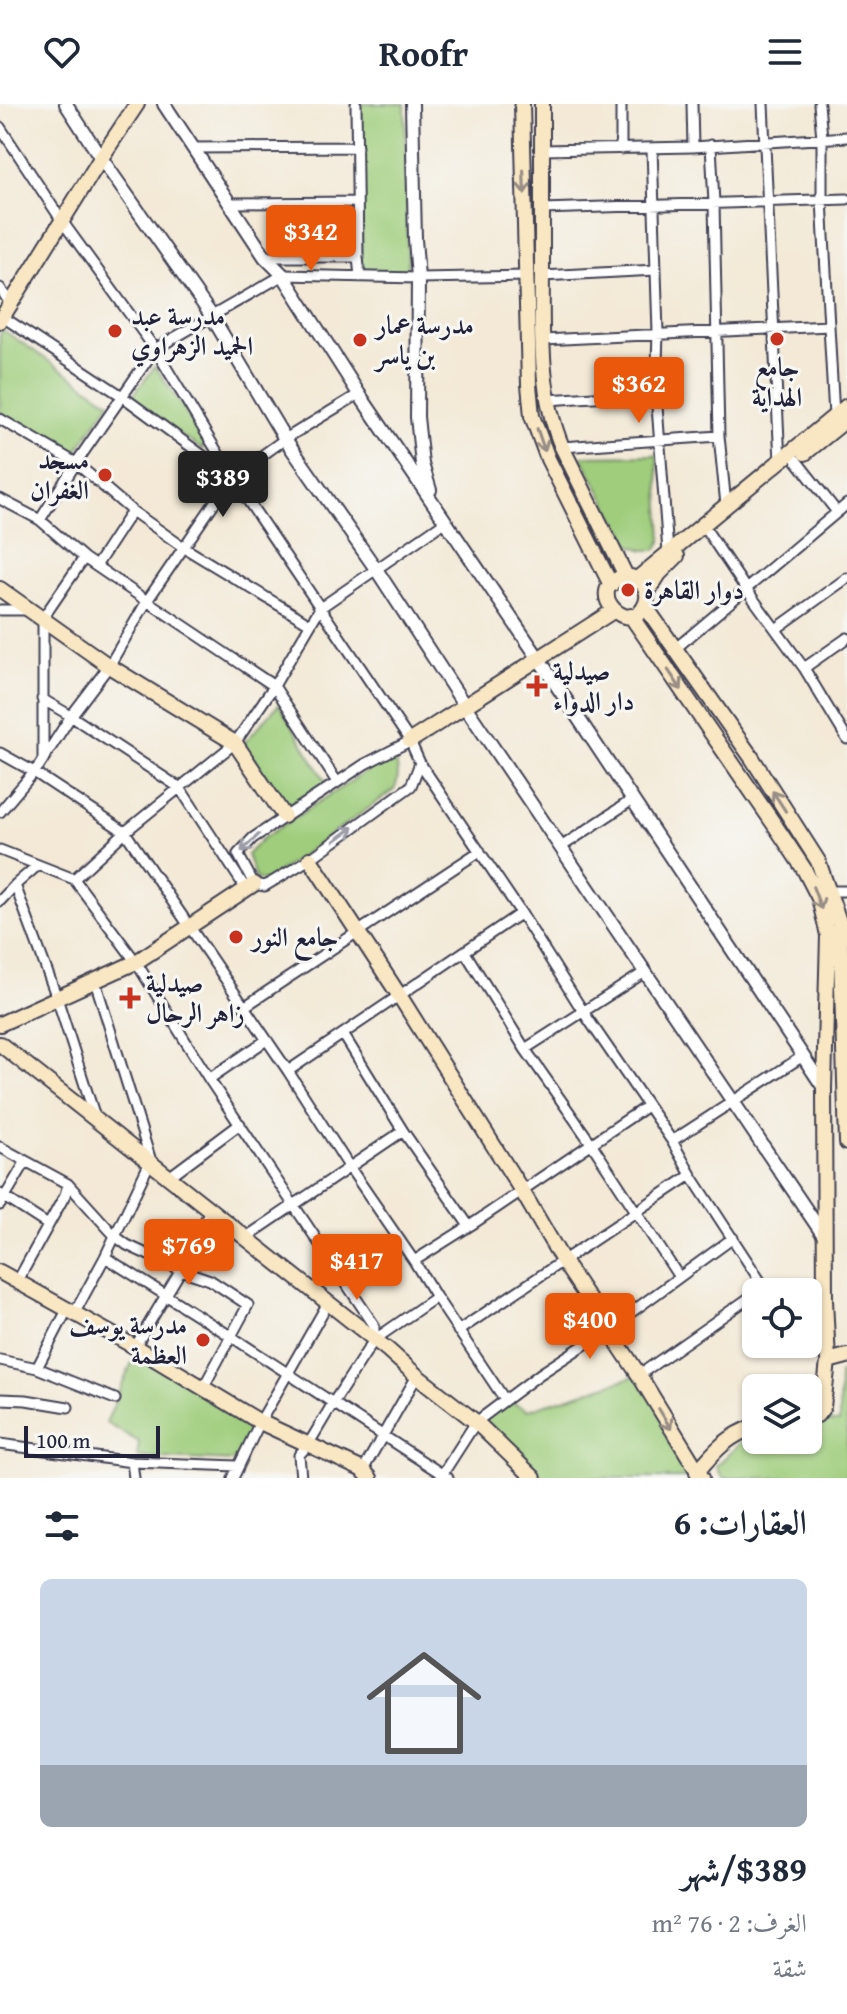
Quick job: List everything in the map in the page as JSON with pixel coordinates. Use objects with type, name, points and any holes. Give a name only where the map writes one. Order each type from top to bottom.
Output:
[{"type":"main road","points":[[4,312],[137,104]]},
{"type":"main road","points":[[522,104],[547,400],[562,447],[632,577]]},
{"type":"main road","points":[[542,104],[542,209],[529,385],[532,416],[548,459],[611,585]]},
{"type":"main road","points":[[847,406],[841,418],[796,460],[671,561],[659,574],[646,600],[641,611],[631,616],[613,611],[607,595],[611,585],[620,577],[632,577],[642,582],[646,600],[676,648],[818,861],[840,924],[844,964],[847,1143]]},
{"type":"main road","points":[[632,577],[841,418]]},
{"type":"main road","points":[[0,589],[109,666],[235,743],[284,816]]},
{"type":"main road","points":[[410,741],[613,611]]},
{"type":"main road","points":[[631,616],[804,869],[819,898],[828,935],[824,1088],[828,1361],[822,1408]]},
{"type":"main road","points":[[310,859],[399,995],[563,1261],[639,1375],[699,1475],[713,1453],[742,1431]]},
{"type":"main road","points":[[0,1024],[136,962],[250,886]]},
{"type":"main road","points":[[0,1044],[476,1422],[534,1478]]},
{"type":"main road","points":[[0,1272],[135,1347],[260,1422],[366,1474]]},
{"type":"main road","points":[[828,1361],[847,1356]]},
{"type":"street","points":[[66,104],[211,315],[285,439],[376,569],[465,706],[824,1236]]},
{"type":"street","points":[[164,104],[265,257],[283,275],[359,394],[824,1088]]},
{"type":"street","points":[[356,104],[360,277]]},
{"type":"street","points":[[412,104],[418,278],[417,417],[422,464],[435,504]]},
{"type":"street","points":[[621,104],[621,149]]},
{"type":"street","points":[[692,104],[693,147]]},
{"type":"street","points":[[763,104],[780,462]]},
{"type":"street","points":[[819,104],[829,326],[841,418]]},
{"type":"street","points":[[0,127],[62,221],[155,349],[232,477],[410,741],[420,763],[584,1013],[672,1141],[733,1238],[753,1278]]},
{"type":"street","points":[[542,150],[693,147],[847,137]]},
{"type":"street","points":[[0,149],[10,142]]},
{"type":"street","points":[[711,145],[719,436],[726,505]]},
{"type":"street","points":[[194,148],[357,147]]},
{"type":"street","points":[[652,148],[658,333],[656,393],[668,552]]},
{"type":"street","points":[[542,209],[847,199]]},
{"type":"street","points":[[230,203],[357,202]]},
{"type":"street","points":[[265,257],[358,257]]},
{"type":"street","points":[[40,520],[155,349],[283,275],[418,278],[656,270]]},
{"type":"street","points":[[0,288],[4,312],[232,477]]},
{"type":"street","points":[[543,340],[829,326]]},
{"type":"street","points":[[547,400],[656,393]]},
{"type":"street","points":[[0,812],[34,772],[109,666],[147,601],[232,477],[285,439],[359,394]]},
{"type":"street","points":[[0,419],[76,463],[132,511],[183,547],[310,624]]},
{"type":"street","points":[[562,447],[719,436]]},
{"type":"street","points":[[796,460],[837,512]]},
{"type":"street","points":[[0,499],[40,520],[84,558],[274,686],[337,782]]},
{"type":"street","points":[[676,648],[847,504]]},
{"type":"street","points":[[96,566],[132,511]]},
{"type":"street","points":[[74,879],[125,832],[235,743],[274,686],[320,608],[446,521]]},
{"type":"street","points":[[707,531],[804,668],[845,733]]},
{"type":"street","points":[[43,758],[37,614],[84,558]]},
{"type":"street","points":[[776,629],[847,578]]},
{"type":"street","points":[[0,610],[37,614]]},
{"type":"street","points":[[804,668],[847,638]]},
{"type":"street","points":[[42,699],[180,788],[250,886]]},
{"type":"street","points":[[250,886],[238,854],[253,838],[365,764],[410,741]]},
{"type":"street","points":[[0,753],[125,832],[288,1071],[505,1400]]},
{"type":"street","points":[[250,886],[265,886],[310,859],[411,786],[420,763]]},
{"type":"street","points":[[561,847],[632,800]]},
{"type":"street","points":[[0,850],[74,879],[136,962],[209,1079],[374,1325],[374,1340]]},
{"type":"street","points":[[244,1007],[480,851]]},
{"type":"street","points":[[0,901],[38,865]]},
{"type":"street","points":[[15,885],[57,998],[97,1120]]},
{"type":"street","points":[[830,891],[847,891]]},
{"type":"street","points":[[288,1071],[521,913]]},
{"type":"street","points":[[465,952],[525,1049],[679,1277]]},
{"type":"street","points":[[525,1049],[645,972]]},
{"type":"street","points":[[37,1368],[105,1257],[151,1163],[95,981]]},
{"type":"street","points":[[343,1034],[403,1131],[469,1226]]},
{"type":"street","points":[[209,1079],[265,1041]]},
{"type":"street","points":[[672,1141],[803,1056]]},
{"type":"street","points":[[414,1261],[647,1106]]},
{"type":"street","points":[[169,1177],[240,1124]]},
{"type":"street","points":[[245,1238],[403,1131]]},
{"type":"street","points":[[0,1147],[68,1184],[127,1245],[210,1280],[248,1305],[203,1388]]},
{"type":"street","points":[[26,1161],[1,1199],[48,1225]]},
{"type":"street","points":[[458,1331],[691,1175]]},
{"type":"street","points":[[17,1282],[65,1195],[68,1184]]},
{"type":"street","points":[[135,1347],[181,1270],[210,1210]]},
{"type":"street","points":[[105,1257],[383,1435],[443,1477],[476,1422],[733,1238]]},
{"type":"street","points":[[301,1478],[299,1455],[374,1340],[436,1297]]},
{"type":"street","points":[[233,1478],[260,1422],[328,1303]]},
{"type":"street","points":[[639,1375],[742,1303]]},
{"type":"street","points":[[0,1360],[37,1368],[115,1399]]},
{"type":"street","points":[[366,1474],[383,1435],[417,1376]]},
{"type":"street","points":[[0,1399],[68,1407]]},
{"type":"street","points":[[0,1444],[132,1462],[237,1466]]},
{"type":"street","points":[[132,1462],[134,1478]]},
{"type":"green space","points":[[360,104],[405,104],[408,276],[361,276]]},
{"type":"green space","points":[[3,330],[110,402],[71,459],[0,412],[0,334]]},
{"type":"green space","points":[[155,366],[207,444],[202,449],[129,401]]},
{"type":"green space","points":[[657,455],[662,540],[656,550],[644,550],[630,545],[581,456]]},
{"type":"green space","points":[[279,704],[326,782],[286,808],[244,743]]},
{"type":"green space","points":[[387,758],[395,759],[397,767],[398,779],[394,790],[266,881],[256,879],[247,855],[262,839]]},
{"type":"green space","points":[[137,1350],[253,1426],[235,1461],[137,1457],[139,1442],[106,1423]]},
{"type":"green space","points":[[847,1371],[847,1478],[723,1478],[716,1466],[742,1442],[742,1454],[822,1454],[822,1421],[839,1422],[840,1374]]},
{"type":"green space","points":[[639,1375],[702,1478],[534,1478],[476,1422],[505,1400],[528,1410]]},
{"type":"place","name":"مدرسة عبد الحميد الزهراوي","points":[[115,331]]},
{"type":"place","name":"جامع الهداية","points":[[777,339]]},
{"type":"place","name":"مدرسة عمار بن ياسر","points":[[360,340]]},
{"type":"place","name":"مسجد الغفران","points":[[105,475]]},
{"type":"place","name":"دوار القاهرة","points":[[628,590]]},
{"type":"place","name":"صيدلية دار الدواء","points":[[537,686]]},
{"type":"place","name":"جامع النور","points":[[236,937]]},
{"type":"place","name":"صيدلية زاهر الرحال","points":[[130,998]]},
{"type":"place","name":"مدرسة يوسف العظمة","points":[[203,1340]]}]
